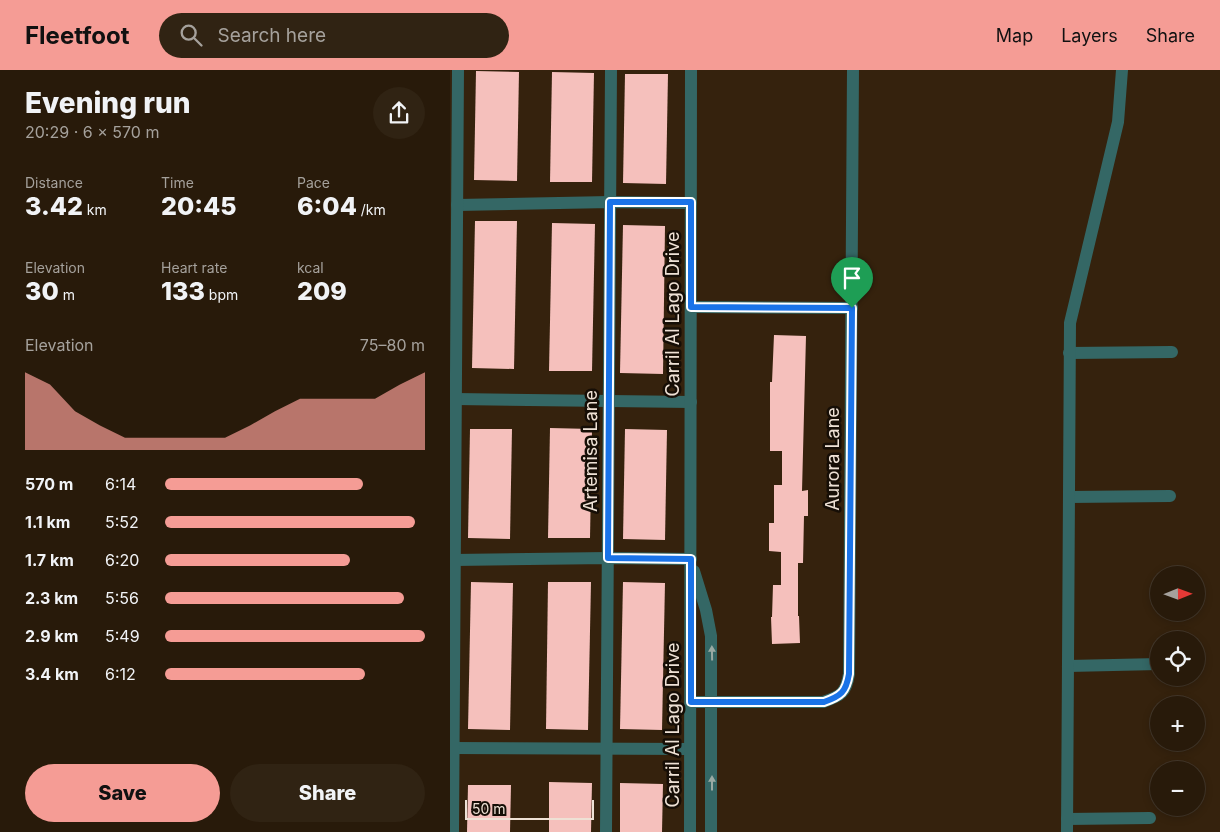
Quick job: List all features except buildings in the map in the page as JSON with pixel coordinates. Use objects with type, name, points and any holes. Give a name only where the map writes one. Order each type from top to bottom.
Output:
[{"type":"street","points":[[452,832],[458,70]]},
{"type":"street","name":"Artemisa Lane","points":[[606,832],[610,70]]},
{"type":"street","name":"Carril Al Lago Drive","points":[[690,832],[691,70]]},
{"type":"street","name":"Aurora Lane","points":[[691,702],[824,702],[842,693],[847,686],[849,674],[853,70]]},
{"type":"street","points":[[1122,70],[1118,122],[1070,324],[1067,826],[1150,818]]},
{"type":"street","points":[[457,205],[691,202]]},
{"type":"street","points":[[691,307],[852,308]]},
{"type":"street","points":[[1070,353],[1172,352]]},
{"type":"street","points":[[456,399],[691,402]]},
{"type":"street","points":[[1069,497],[1170,496]]},
{"type":"street","points":[[454,560],[691,559]]},
{"type":"street","name":"Carril Al Lago Drive","points":[[691,559],[712,636],[711,832]]},
{"type":"street","points":[[1068,666],[1150,664]]},
{"type":"street","points":[[452,748],[690,749]]},
{"type":"route","points":[[610,202],[691,202],[691,307],[852,308],[849,674],[847,686],[842,693],[824,702],[691,702],[691,559],[608,558],[610,202]]}]
